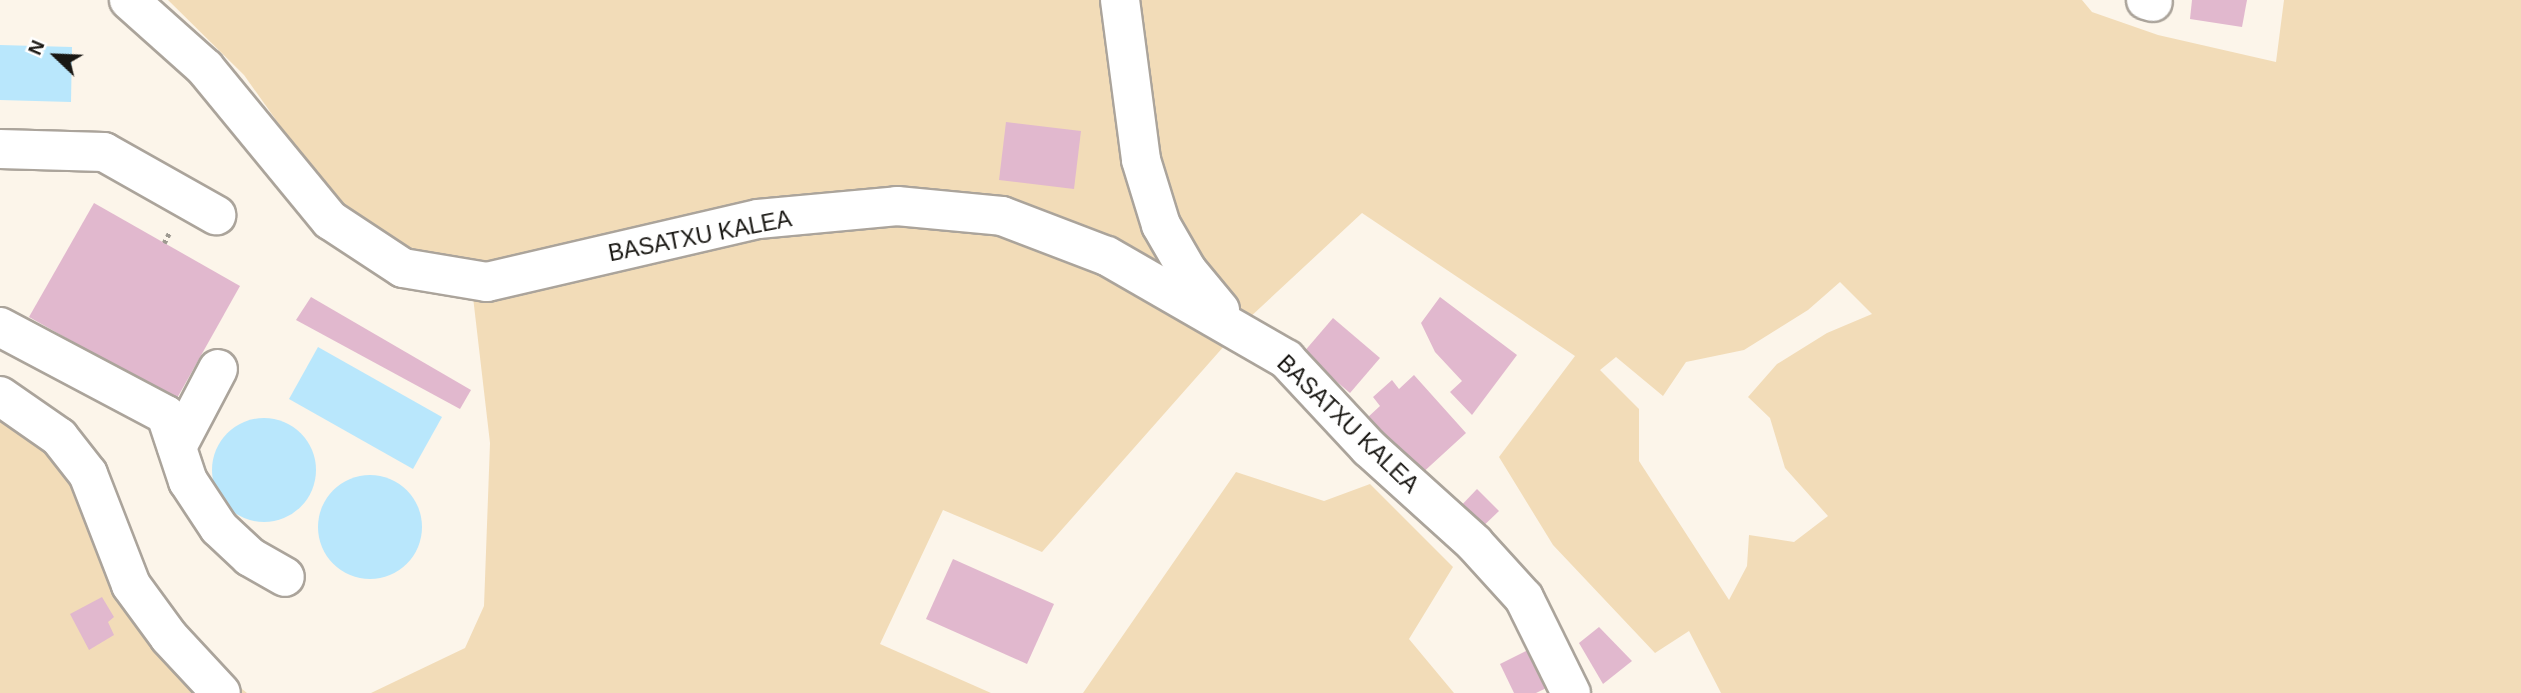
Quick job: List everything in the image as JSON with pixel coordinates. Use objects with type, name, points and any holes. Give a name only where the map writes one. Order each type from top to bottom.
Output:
[{"type":"street","name":"BASATXU KALEA","points":[[129,0],[205,68],[330,220],[403,268],[487,282],[758,219],[897,206],[1014,221],[1107,256],[1286,359],[1369,448],[1474,543],[1524,598],[1571,693]]},
{"type":"street","points":[[1119,0],[1141,160],[1161,225],[1187,270],[1237,330]]},
{"type":"street","points":[[0,149],[104,152],[216,215]]},
{"type":"street","points":[[0,327],[166,415],[188,481],[219,528],[250,557],[285,576]]},
{"type":"street","points":[[177,447],[218,369]]},
{"type":"street","points":[[0,396],[58,437],[88,474],[131,585],[169,637],[221,693]]},
{"type":"shaded area","points":[[168,0],[1111,0],[1197,296],[1061,216],[950,194],[851,191],[767,201],[500,262],[457,262],[410,248],[356,217],[303,158],[244,75]]},
{"type":"shaded area","points":[[1132,0],[2082,0],[2092,12],[2158,35],[2276,62],[2284,0],[2521,0],[2521,693],[1721,693],[1689,631],[1655,653],[1553,545],[1499,457],[1575,356],[1362,213],[1248,319],[1210,282],[1164,197]],"holes":[[[1840,282],[1872,314],[1827,333],[1777,364],[1748,397],[1770,418],[1785,468],[1828,516],[1794,542],[1749,535],[1747,566],[1729,600],[1639,461],[1639,409],[1600,370],[1616,357],[1663,396],[1686,362],[1744,350],[1808,310]]]},
{"type":"shaded area","points":[[919,219],[996,231],[1083,261],[1225,345],[1042,552],[943,510],[880,644],[991,693],[371,693],[465,648],[484,606],[490,443],[473,297],[704,243]]},
{"type":"shaded area","points":[[7,387],[203,658],[247,693],[0,693],[0,395]]},
{"type":"shaded area","points":[[1236,472],[1324,501],[1370,484],[1453,567],[1409,639],[1454,693],[1083,693]]},
{"type":"water","points":[[0,45],[72,47],[71,102],[0,100]]},
{"type":"water","points":[[318,347],[442,417],[413,469],[289,399]]},
{"type":"water","points":[[264,418],[284,422],[301,433],[312,450],[316,470],[312,490],[301,507],[284,518],[264,522],[244,518],[227,507],[216,490],[212,470],[216,450],[227,433],[244,422]]},
{"type":"water","points":[[370,475],[390,479],[407,490],[418,507],[422,527],[418,547],[407,564],[390,575],[370,579],[350,575],[333,564],[322,547],[318,527],[322,507],[333,490],[350,479]]},
{"type":"building","points":[[2192,0],[2247,0],[2242,27],[2190,19]]},
{"type":"building","points":[[1006,122],[1081,131],[1074,189],[999,180]]},
{"type":"building","points":[[94,203],[240,286],[176,400],[29,317]]},
{"type":"building","points":[[311,297],[471,390],[460,409],[296,320]]},
{"type":"building","points":[[1440,297],[1517,355],[1472,415],[1450,392],[1462,381],[1435,352],[1421,323]]},
{"type":"building","points":[[1333,318],[1380,358],[1350,393],[1303,353]]},
{"type":"building","points":[[1414,375],[1466,433],[1419,476],[1367,418],[1380,406],[1373,397],[1392,380],[1399,389]]},
{"type":"building","points":[[1477,489],[1499,511],[1477,532],[1456,511]]},
{"type":"building","points":[[953,559],[1054,604],[1027,664],[926,619]]},
{"type":"building","points":[[102,597],[114,617],[108,622],[114,635],[89,650],[70,614]]},
{"type":"building","points":[[1599,627],[1632,661],[1603,684],[1579,643]]},
{"type":"building","points":[[1542,643],[1561,681],[1536,693],[1514,693],[1500,664]]}]
